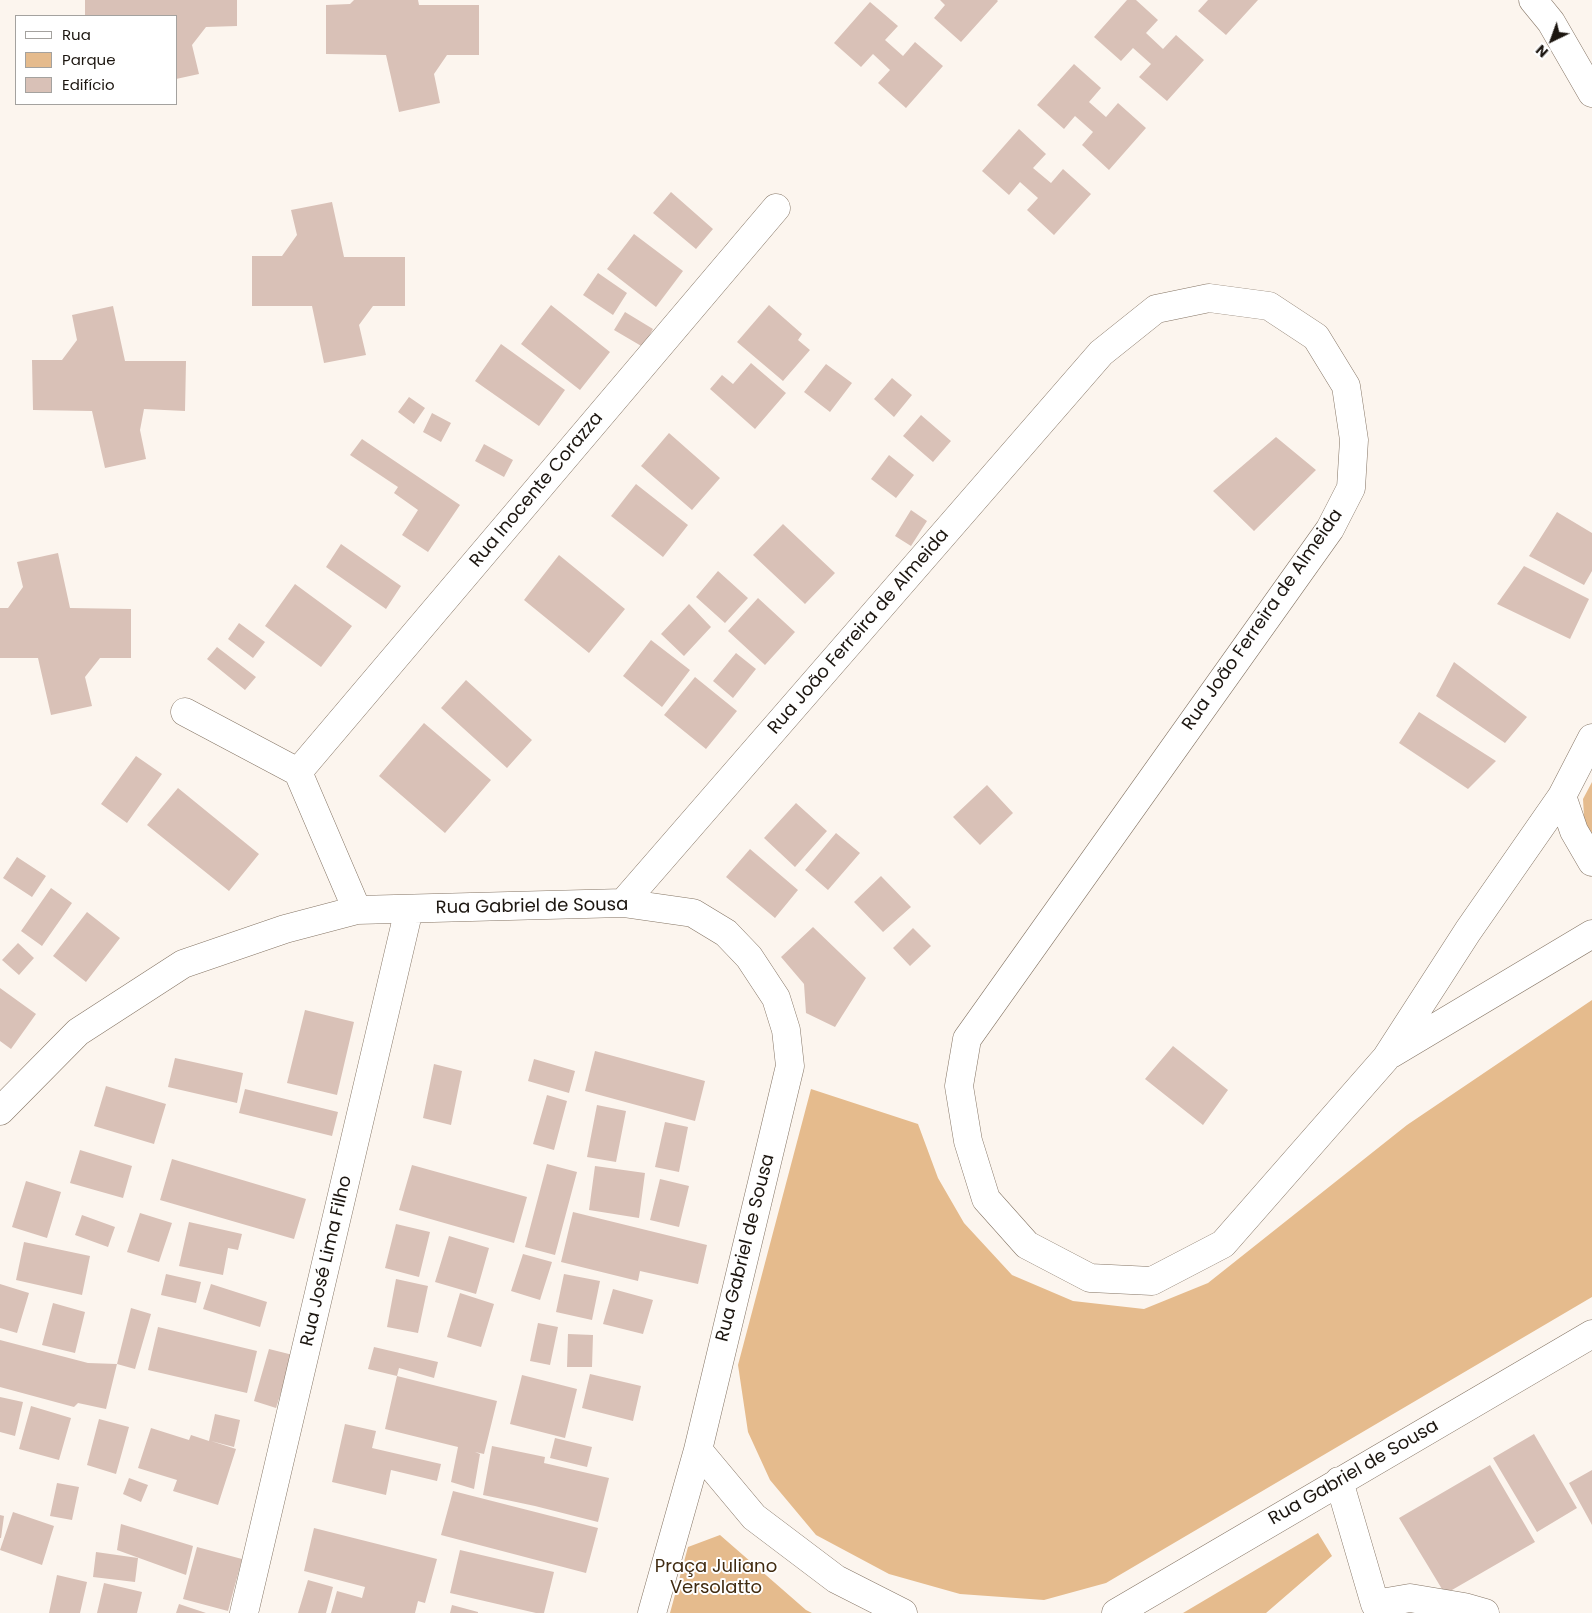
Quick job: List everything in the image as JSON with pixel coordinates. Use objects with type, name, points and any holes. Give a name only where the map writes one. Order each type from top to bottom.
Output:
[{"type":"street","points":[[1533,0],[1551,22],[1592,93]]},
{"type":"street","name":"Rua Inocente Corazza","points":[[298,772],[776,208]]},
{"type":"street","name":"Rua João Ferreira de Almeida","points":[[623,903],[1101,353],[1156,310],[1209,298],[1269,306],[1316,337],[1346,386],[1354,440],[1352,488],[1330,529],[967,1039],[958,1086],[968,1141],[986,1199],[1026,1245],[1090,1278],[1152,1281],[1223,1244],[1386,1058],[1468,930],[1562,796],[1592,738]]},
{"type":"street","points":[[185,712],[298,772],[357,910]]},
{"type":"street","points":[[1562,796],[1574,831],[1592,862]]},
{"type":"street","name":"Rua Gabriel de Sousa","points":[[0,1111],[78,1032],[184,964],[285,929],[357,910],[623,903],[693,913],[726,932],[749,957],[776,998],[786,1030],[790,1066],[698,1450],[652,1613]]},
{"type":"street","name":"Rua José Lima Filho","points":[[244,1613],[409,909]]},
{"type":"street","name":"Rua João Ferreira de Almeida","points":[[1386,1058],[1592,934]]},
{"type":"street","name":"Rua Gabriel de Sousa","points":[[1116,1613],[1592,1334]]},
{"type":"street","points":[[698,1450],[754,1517],[836,1579],[904,1613]]},
{"type":"street","points":[[1339,1482],[1366,1608],[1410,1598],[1464,1607],[1485,1613]]},
{"type":"green space","points":[[1592,782],[1592,839],[1585,832],[1583,799]]},
{"type":"green space","points":[[1592,1000],[1592,1297],[1106,1583],[1044,1600],[960,1594],[889,1574],[816,1535],[770,1480],[748,1432],[738,1365],[811,1089],[918,1124],[938,1178],[964,1223],[1012,1275],[1073,1301],[1144,1309],[1208,1283],[1407,1125]]},
{"type":"green space","points":[[1318,1533],[1332,1556],[1266,1613],[1183,1613]]},
{"type":"green space","name":"Praça Juliano Versolatto","points":[[720,1535],[806,1610],[812,1613],[670,1613],[688,1547]]},
{"type":"building","points":[[85,0],[237,0],[237,26],[206,27],[192,45],[199,74],[178,79],[178,15],[85,15]]},
{"type":"building","points":[[354,0],[418,0],[419,5],[479,5],[479,55],[447,55],[434,74],[440,103],[399,112],[386,55],[326,54],[326,5],[350,4]]},
{"type":"building","points":[[940,0],[998,1],[961,42],[934,18],[945,5]]},
{"type":"building","points":[[1127,0],[1136,0],[1158,20],[1146,33],[1163,49],[1176,35],[1204,60],[1167,101],[1139,77],[1151,64],[1133,48],[1121,61],[1094,37]]},
{"type":"building","points":[[1208,0],[1258,0],[1226,35],[1198,11]]},
{"type":"building","points":[[870,2],[898,26],[885,40],[903,56],[915,42],[943,66],[906,108],[878,83],[890,70],[873,54],[861,67],[834,43]]},
{"type":"building","points":[[1074,64],[1101,88],[1089,102],[1106,117],[1118,103],[1146,128],[1109,170],[1082,145],[1093,132],[1075,116],[1064,129],[1037,105]]},
{"type":"building","points":[[1019,129],[1046,154],[1033,168],[1051,183],[1063,169],[1091,194],[1054,235],[1027,210],[1038,198],[1020,182],[1009,195],[982,171]]},
{"type":"building","points":[[671,192],[713,229],[696,249],[653,213]]},
{"type":"building","points":[[332,202],[344,257],[405,257],[405,306],[373,306],[359,325],[366,355],[324,363],[312,306],[252,306],[252,256],[282,256],[297,235],[291,210]]},
{"type":"building","points":[[634,234],[683,271],[656,307],[607,269]]},
{"type":"building","points":[[598,273],[627,293],[613,315],[583,295]]},
{"type":"building","points":[[551,305],[610,352],[580,390],[521,344]]},
{"type":"building","points":[[769,305],[802,334],[798,340],[810,350],[783,381],[737,342]]},
{"type":"building","points":[[113,306],[125,361],[186,361],[185,411],[144,409],[140,430],[146,459],[105,468],[92,411],[33,410],[32,360],[62,360],[77,340],[72,315]]},
{"type":"building","points":[[625,312],[653,329],[643,347],[614,330]]},
{"type":"building","points":[[501,344],[565,390],[539,426],[475,381]]},
{"type":"building","points":[[751,363],[786,393],[755,429],[710,389],[722,375],[733,384]]},
{"type":"building","points":[[826,364],[852,383],[830,412],[804,392]]},
{"type":"building","points":[[892,378],[912,395],[894,417],[874,399]]},
{"type":"building","points":[[409,397],[425,408],[414,424],[398,412]]},
{"type":"building","points":[[432,413],[451,423],[441,442],[423,432]]},
{"type":"building","points":[[921,415],[951,441],[933,462],[903,436]]},
{"type":"building","points":[[669,433],[720,478],[692,510],[641,466]]},
{"type":"building","points":[[1276,437],[1316,470],[1254,531],[1213,491]]},
{"type":"building","points":[[362,439],[460,505],[428,552],[402,535],[418,510],[394,493],[398,487],[350,455]]},
{"type":"building","points":[[484,444],[513,460],[504,477],[475,461]]},
{"type":"building","points":[[889,455],[914,475],[896,498],[871,479]]},
{"type":"building","points":[[636,484],[688,525],[663,557],[611,516]]},
{"type":"building","points":[[911,510],[927,521],[911,546],[895,536]]},
{"type":"building","points":[[1557,512],[1592,533],[1592,571],[1584,585],[1529,556]]},
{"type":"building","points":[[783,524],[835,573],[805,604],[753,555]]},
{"type":"building","points":[[341,544],[401,586],[386,609],[326,567]]},
{"type":"building","points":[[58,553],[70,608],[131,609],[131,658],[100,658],[85,677],[92,706],[51,715],[38,658],[0,658],[0,608],[8,608],[23,587],[17,562]]},
{"type":"building","points":[[559,555],[625,609],[589,653],[524,600]]},
{"type":"building","points":[[1524,566],[1589,599],[1570,639],[1497,604]]},
{"type":"building","points":[[718,571],[748,598],[725,623],[696,597]]},
{"type":"building","points":[[295,584],[352,626],[321,667],[265,626]]},
{"type":"building","points":[[758,598],[795,632],[765,665],[728,631]]},
{"type":"building","points":[[689,604],[711,627],[684,656],[661,634]]},
{"type":"building","points":[[239,623],[265,642],[253,658],[228,639]]},
{"type":"building","points":[[651,640],[690,670],[662,707],[623,676]]},
{"type":"building","points":[[217,647],[256,677],[245,690],[207,659]]},
{"type":"building","points":[[736,653],[756,669],[733,698],[713,681]]},
{"type":"building","points":[[1454,662],[1527,717],[1505,743],[1436,696]]},
{"type":"building","points":[[695,677],[737,711],[706,749],[664,715]]},
{"type":"building","points":[[466,680],[532,740],[507,768],[441,708]]},
{"type":"building","points":[[1419,712],[1496,761],[1468,789],[1399,743]]},
{"type":"building","points":[[424,723],[491,780],[445,833],[379,776]]},
{"type":"building","points":[[136,756],[162,774],[127,823],[101,804]]},
{"type":"building","points":[[987,785],[1013,813],[980,845],[953,817]]},
{"type":"building","points":[[178,788],[259,854],[229,891],[147,825]]},
{"type":"building","points":[[796,803],[827,831],[795,867],[764,838]]},
{"type":"building","points":[[836,833],[860,853],[828,890],[805,870]]},
{"type":"building","points":[[750,849],[798,890],[775,918],[726,877]]},
{"type":"building","points":[[17,857],[46,876],[32,897],[3,878]]},
{"type":"building","points":[[881,876],[911,907],[883,932],[854,902]]},
{"type":"building","points":[[51,888],[72,903],[42,946],[21,931]]},
{"type":"building","points":[[87,912],[120,938],[86,982],[53,956]]},
{"type":"building","points":[[813,927],[866,978],[835,1027],[806,1013],[804,984],[781,957]]},
{"type":"building","points":[[913,928],[931,946],[910,966],[893,948]]},
{"type":"building","points":[[18,943],[34,958],[19,975],[2,960]]},
{"type":"building","points":[[0,988],[36,1014],[11,1049],[0,1041]]},
{"type":"building","points":[[305,1010],[354,1022],[337,1095],[287,1083]]},
{"type":"building","points":[[1173,1046],[1228,1090],[1203,1125],[1145,1079]]},
{"type":"building","points":[[595,1051],[705,1081],[695,1121],[585,1091]]},
{"type":"building","points":[[175,1058],[243,1073],[237,1103],[168,1087]]},
{"type":"building","points":[[534,1059],[575,1071],[569,1093],[528,1081]]},
{"type":"building","points":[[434,1064],[462,1071],[451,1125],[423,1118]]},
{"type":"building","points":[[106,1086],[166,1104],[154,1144],[94,1126]]},
{"type":"building","points":[[245,1089],[338,1112],[332,1136],[239,1113]]},
{"type":"building","points":[[547,1095],[567,1101],[554,1150],[533,1144]]},
{"type":"building","points":[[597,1105],[626,1111],[616,1162],[587,1157]]},
{"type":"building","points":[[665,1122],[688,1127],[679,1172],[655,1167]]},
{"type":"building","points":[[80,1150],[132,1166],[123,1198],[70,1183]]},
{"type":"building","points":[[172,1159],[306,1199],[294,1239],[160,1200]]},
{"type":"building","points":[[547,1164],[577,1172],[555,1255],[525,1247]]},
{"type":"building","points":[[412,1165],[527,1197],[514,1243],[399,1210]]},
{"type":"building","points":[[595,1166],[645,1173],[639,1218],[589,1210]]},
{"type":"building","points":[[660,1179],[689,1186],[679,1227],[650,1220]]},
{"type":"building","points":[[26,1181],[61,1192],[47,1238],[12,1227]]},
{"type":"building","points":[[573,1212],[707,1245],[698,1284],[640,1271],[638,1281],[561,1262]]},
{"type":"building","points":[[140,1213],[172,1223],[159,1262],[127,1252]]},
{"type":"building","points":[[82,1215],[115,1227],[108,1247],[75,1235]]},
{"type":"building","points":[[189,1222],[242,1234],[238,1250],[228,1248],[223,1275],[179,1266]]},
{"type":"building","points":[[396,1224],[430,1232],[419,1277],[385,1268]]},
{"type":"building","points":[[449,1236],[489,1248],[476,1294],[435,1282]]},
{"type":"building","points":[[24,1242],[90,1256],[82,1295],[16,1280]]},
{"type":"building","points":[[523,1254],[552,1262],[540,1300],[511,1291]]},
{"type":"building","points":[[166,1274],[201,1282],[196,1303],[161,1295]]},
{"type":"building","points":[[564,1274],[600,1281],[592,1320],[556,1312]]},
{"type":"building","points":[[396,1279],[428,1286],[418,1333],[387,1327]]},
{"type":"building","points":[[0,1284],[29,1293],[17,1333],[0,1328]]},
{"type":"building","points":[[211,1284],[267,1302],[260,1327],[203,1309]]},
{"type":"building","points":[[613,1289],[653,1300],[643,1334],[603,1324]]},
{"type":"building","points":[[460,1293],[494,1304],[481,1347],[447,1337]]},
{"type":"building","points":[[53,1303],[85,1312],[75,1353],[42,1345]]},
{"type":"building","points":[[131,1308],[151,1314],[135,1369],[117,1364]]},
{"type":"building","points":[[538,1323],[558,1327],[550,1365],[530,1361]]},
{"type":"building","points":[[158,1327],[257,1351],[247,1393],[148,1370]]},
{"type":"building","points":[[568,1334],[593,1335],[592,1367],[567,1367]]},
{"type":"building","points":[[0,1340],[88,1363],[117,1364],[106,1409],[78,1403],[74,1407],[0,1387]]},
{"type":"building","points":[[374,1347],[438,1362],[434,1378],[399,1368],[397,1376],[368,1369]]},
{"type":"building","points":[[269,1349],[293,1355],[276,1408],[254,1401]]},
{"type":"building","points":[[590,1374],[641,1386],[633,1421],[582,1408]]},
{"type":"building","points":[[522,1375],[577,1389],[565,1438],[510,1424]]},
{"type":"building","points":[[397,1376],[497,1401],[484,1454],[475,1452],[480,1454],[474,1489],[451,1482],[458,1447],[385,1429]]},
{"type":"building","points":[[0,1397],[23,1402],[15,1436],[0,1432]]},
{"type":"building","points":[[31,1406],[71,1418],[59,1460],[19,1449]]},
{"type":"building","points":[[215,1414],[240,1420],[234,1447],[211,1441],[236,1449],[218,1505],[173,1491],[177,1480],[138,1468],[151,1428],[189,1440],[191,1435],[209,1441]]},
{"type":"building","points":[[99,1419],[129,1427],[116,1474],[87,1465]]},
{"type":"building","points":[[345,1424],[376,1431],[372,1448],[441,1464],[437,1481],[391,1470],[386,1495],[332,1482]]},
{"type":"building","points":[[1534,1434],[1577,1508],[1537,1532],[1493,1458]]},
{"type":"building","points":[[555,1438],[592,1447],[587,1467],[550,1458]]},
{"type":"building","points":[[492,1446],[545,1457],[544,1463],[609,1478],[598,1522],[483,1495]]},
{"type":"building","points":[[1490,1465],[1535,1542],[1445,1594],[1399,1518]]},
{"type":"building","points":[[1592,1470],[1592,1525],[1569,1483]]},
{"type":"building","points":[[129,1478],[148,1485],[141,1502],[123,1494]]},
{"type":"building","points":[[57,1483],[79,1487],[72,1520],[50,1516]]},
{"type":"building","points":[[453,1491],[598,1528],[586,1573],[441,1535]]},
{"type":"building","points":[[13,1512],[54,1526],[42,1565],[0,1550]]},
{"type":"building","points":[[0,1515],[4,1516],[1,1538],[0,1538]]},
{"type":"building","points":[[121,1524],[193,1546],[186,1575],[117,1550]]},
{"type":"building","points":[[314,1528],[437,1559],[425,1603],[418,1601],[415,1613],[331,1613],[337,1591],[362,1598],[365,1587],[304,1571]]},
{"type":"building","points":[[197,1547],[242,1559],[228,1611],[183,1599]]},
{"type":"building","points":[[460,1550],[554,1572],[544,1613],[536,1613],[450,1593]]},
{"type":"building","points":[[96,1552],[138,1558],[135,1582],[93,1577]]},
{"type":"building","points":[[57,1575],[87,1582],[80,1613],[49,1613]]},
{"type":"building","points":[[308,1580],[333,1587],[326,1613],[298,1613]]},
{"type":"building","points":[[104,1583],[142,1592],[137,1613],[97,1613]]},
{"type":"building","points":[[179,1604],[206,1613],[176,1613]]},
{"type":"building","points":[[452,1605],[478,1612],[478,1613],[450,1613]]}]
